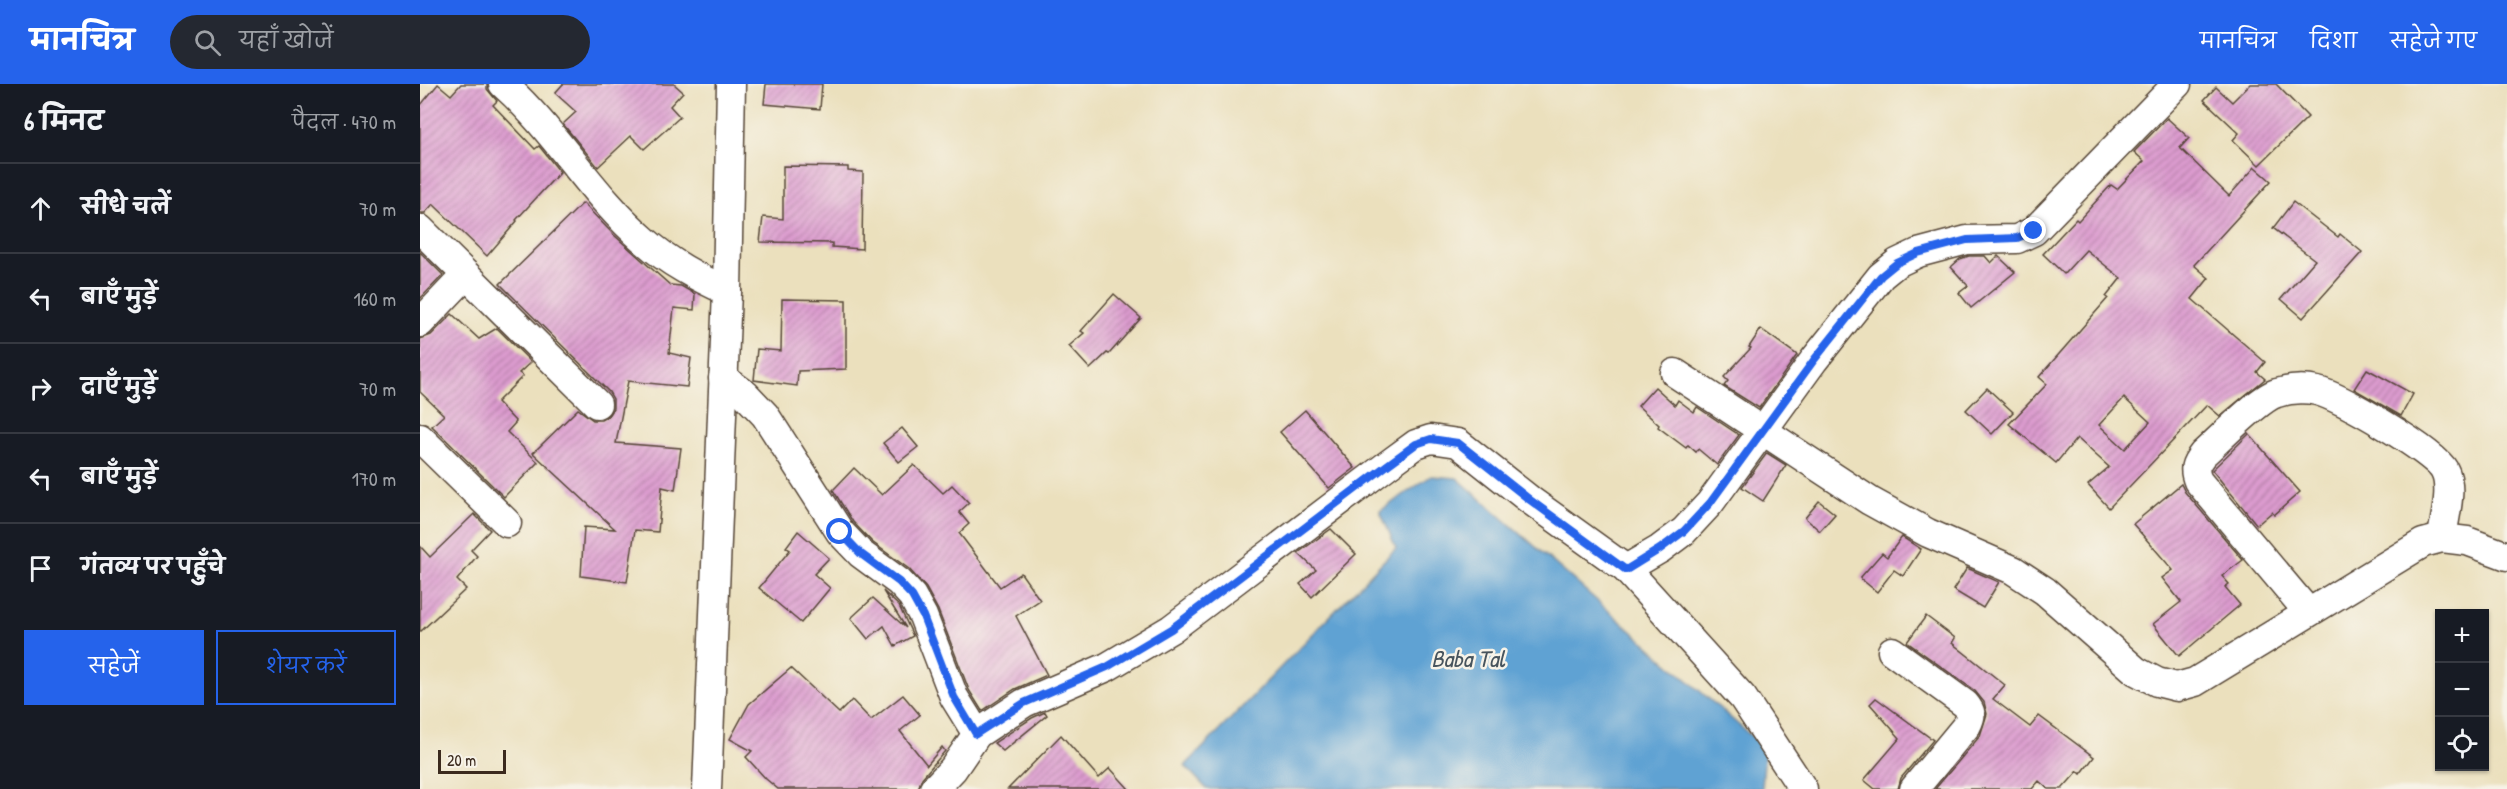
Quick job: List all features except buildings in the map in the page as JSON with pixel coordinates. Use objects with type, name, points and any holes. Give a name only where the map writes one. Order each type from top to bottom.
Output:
[{"type":"street","points":[[503,84],[558,142],[606,202],[644,241],[681,269],[727,291]]},
{"type":"street","points":[[707,789],[727,291],[731,84]]},
{"type":"street","points":[[1626,570],[1684,531],[1710,503],[1763,429],[1881,276],[1897,263],[1918,253],[1967,240],[2017,238],[2034,231],[2177,84]]},
{"type":"street","points":[[420,229],[597,404]]},
{"type":"street","points":[[420,323],[465,276]]},
{"type":"street","points":[[1675,373],[1880,506],[1928,533],[2013,570],[2045,591],[2136,670],[2157,682],[2177,687],[2195,682],[2423,543],[2442,538],[2468,541],[2507,556]]},
{"type":"street","points":[[723,378],[745,394],[765,415],[840,532],[861,554],[899,582],[912,596],[923,616],[954,697],[976,734]]},
{"type":"street","points":[[2308,612],[2198,481],[2194,472],[2196,463],[2203,454],[2274,394],[2293,389],[2318,391],[2351,405],[2432,457],[2444,470],[2448,485],[2442,538]]},
{"type":"street","points":[[420,438],[507,523]]},
{"type":"street","points":[[934,789],[953,769],[976,734],[1024,703],[1107,667],[1171,629],[1416,444],[1431,439],[1458,443],[1530,500],[1626,570],[1743,698],[1803,789]]},
{"type":"street","points":[[1892,651],[1965,704],[1972,716],[1914,789]]},
{"type":"water","name":"Baba Tal","points":[[1431,476],[1457,478],[1765,748],[1762,789],[1207,789],[1185,766],[1396,548],[1380,511]]},
{"type":"route","points":[[840,532],[861,554],[899,582],[912,596],[923,616],[954,697],[976,734],[1024,703],[1107,667],[1171,629],[1416,444],[1431,439],[1458,443],[1530,500],[1626,570],[1684,531],[1710,503],[1814,360],[1881,276],[1897,263],[1918,253],[1967,240],[1985,238],[2004,241],[2034,231]]}]
